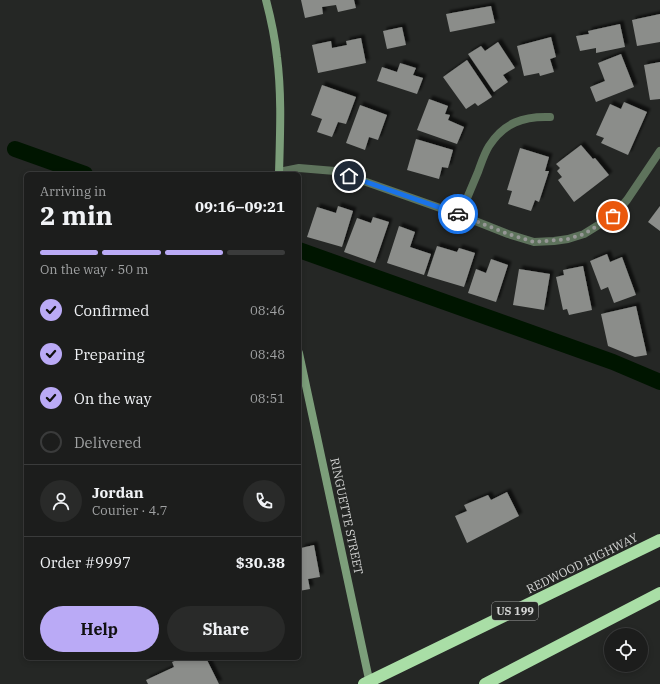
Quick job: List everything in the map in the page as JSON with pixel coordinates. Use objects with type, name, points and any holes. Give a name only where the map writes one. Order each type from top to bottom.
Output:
[{"type":"highway","name":"REDWOOD HIGHWAY","points":[[368,683],[660,540]]},
{"type":"highway","points":[[485,684],[660,593]]},
{"type":"street","points":[[266,0],[277,57],[280,88],[281,132],[279,172]]},
{"type":"street","points":[[460,215],[488,147],[498,134],[510,125],[524,119],[536,117],[550,118]]},
{"type":"street","points":[[283,172],[299,168],[335,171],[460,215],[508,234],[534,242],[568,239],[584,234],[613,216],[627,200],[660,151]]},
{"type":"street","name":"RINGUETTE STREET","points":[[301,363],[368,683]]},
{"type":"building","points":[[301,0],[354,0],[356,8],[338,12],[336,5],[322,7],[323,14],[305,18]]},
{"type":"building","points":[[491,6],[495,23],[450,32],[446,14]]},
{"type":"building","points":[[660,14],[660,42],[637,46],[632,20]]},
{"type":"building","points":[[620,24],[625,47],[596,53],[596,48],[580,51],[576,36],[589,34],[588,31]]},
{"type":"building","points":[[402,27],[406,45],[387,49],[383,31]]},
{"type":"building","points":[[551,37],[556,57],[550,59],[554,72],[540,76],[539,73],[524,76],[517,46]]},
{"type":"building","points":[[361,38],[366,63],[318,73],[312,45],[331,41],[332,48],[347,45],[346,41]]},
{"type":"building","points":[[498,42],[515,68],[503,75],[508,82],[494,92],[468,54],[481,46],[485,51]]},
{"type":"building","points":[[621,54],[634,87],[596,102],[590,87],[605,81],[598,63]]},
{"type":"building","points":[[467,60],[492,97],[478,106],[475,103],[466,109],[443,77]]},
{"type":"building","points":[[660,62],[660,99],[650,100],[644,65]]},
{"type":"building","points":[[400,63],[416,68],[413,75],[423,78],[417,94],[377,81],[382,67],[397,72]]},
{"type":"building","points":[[322,85],[356,97],[346,124],[338,122],[332,137],[317,132],[322,119],[311,115]]},
{"type":"building","points":[[429,99],[448,106],[445,114],[450,115],[448,120],[464,127],[457,144],[417,130]]},
{"type":"building","points":[[624,102],[647,112],[628,155],[601,143],[604,138],[596,135],[610,104],[621,109]]},
{"type":"building","points":[[360,105],[387,115],[378,140],[369,137],[365,150],[346,143]]},
{"type":"building","points":[[416,139],[453,150],[448,168],[442,167],[439,179],[407,170]]},
{"type":"building","points":[[581,145],[593,159],[595,158],[609,175],[574,202],[558,180],[562,177],[557,171],[560,168],[556,164]]},
{"type":"building","points":[[520,148],[549,157],[545,171],[549,171],[539,202],[535,200],[531,211],[508,204],[512,191],[507,190]]},
{"type":"building","points":[[338,206],[353,211],[342,247],[307,237],[317,207],[336,213]]},
{"type":"building","points":[[660,206],[660,231],[648,222]]},
{"type":"building","points":[[373,217],[389,222],[375,263],[344,252],[357,218],[371,223]]},
{"type":"building","points":[[399,226],[415,232],[410,247],[431,254],[424,275],[387,263]]},
{"type":"building","points":[[437,246],[457,252],[459,248],[475,253],[464,287],[427,276]]},
{"type":"building","points":[[607,254],[610,262],[622,257],[636,295],[614,303],[608,287],[601,290],[590,261]]},
{"type":"building","points":[[491,259],[508,265],[496,302],[468,293],[476,269],[486,273]]},
{"type":"building","points":[[583,266],[592,310],[569,315],[567,309],[563,310],[556,277],[564,275],[563,270]]},
{"type":"building","points":[[519,269],[550,274],[544,310],[513,305]]},
{"type":"building","points":[[636,306],[647,355],[635,357],[608,346],[601,314]]},
{"type":"building","points":[[507,492],[519,516],[467,543],[455,516],[467,511],[464,505],[488,495],[491,500]]},
{"type":"building","points":[[314,545],[320,577],[308,579],[310,589],[301,591],[302,551],[301,548]]},
{"type":"building","points":[[177,660],[207,660],[219,684],[148,684],[146,680],[174,667],[172,662]]},
{"type":"waterway","points":[[15,149],[79,172]]},
{"type":"waterway","points":[[301,251],[613,362],[660,382]]},
{"type":"way so far","points":[[458,214],[508,234],[534,242],[568,239],[584,234],[613,216]]},
{"type":"route","points":[[349,176],[458,214]]}]
